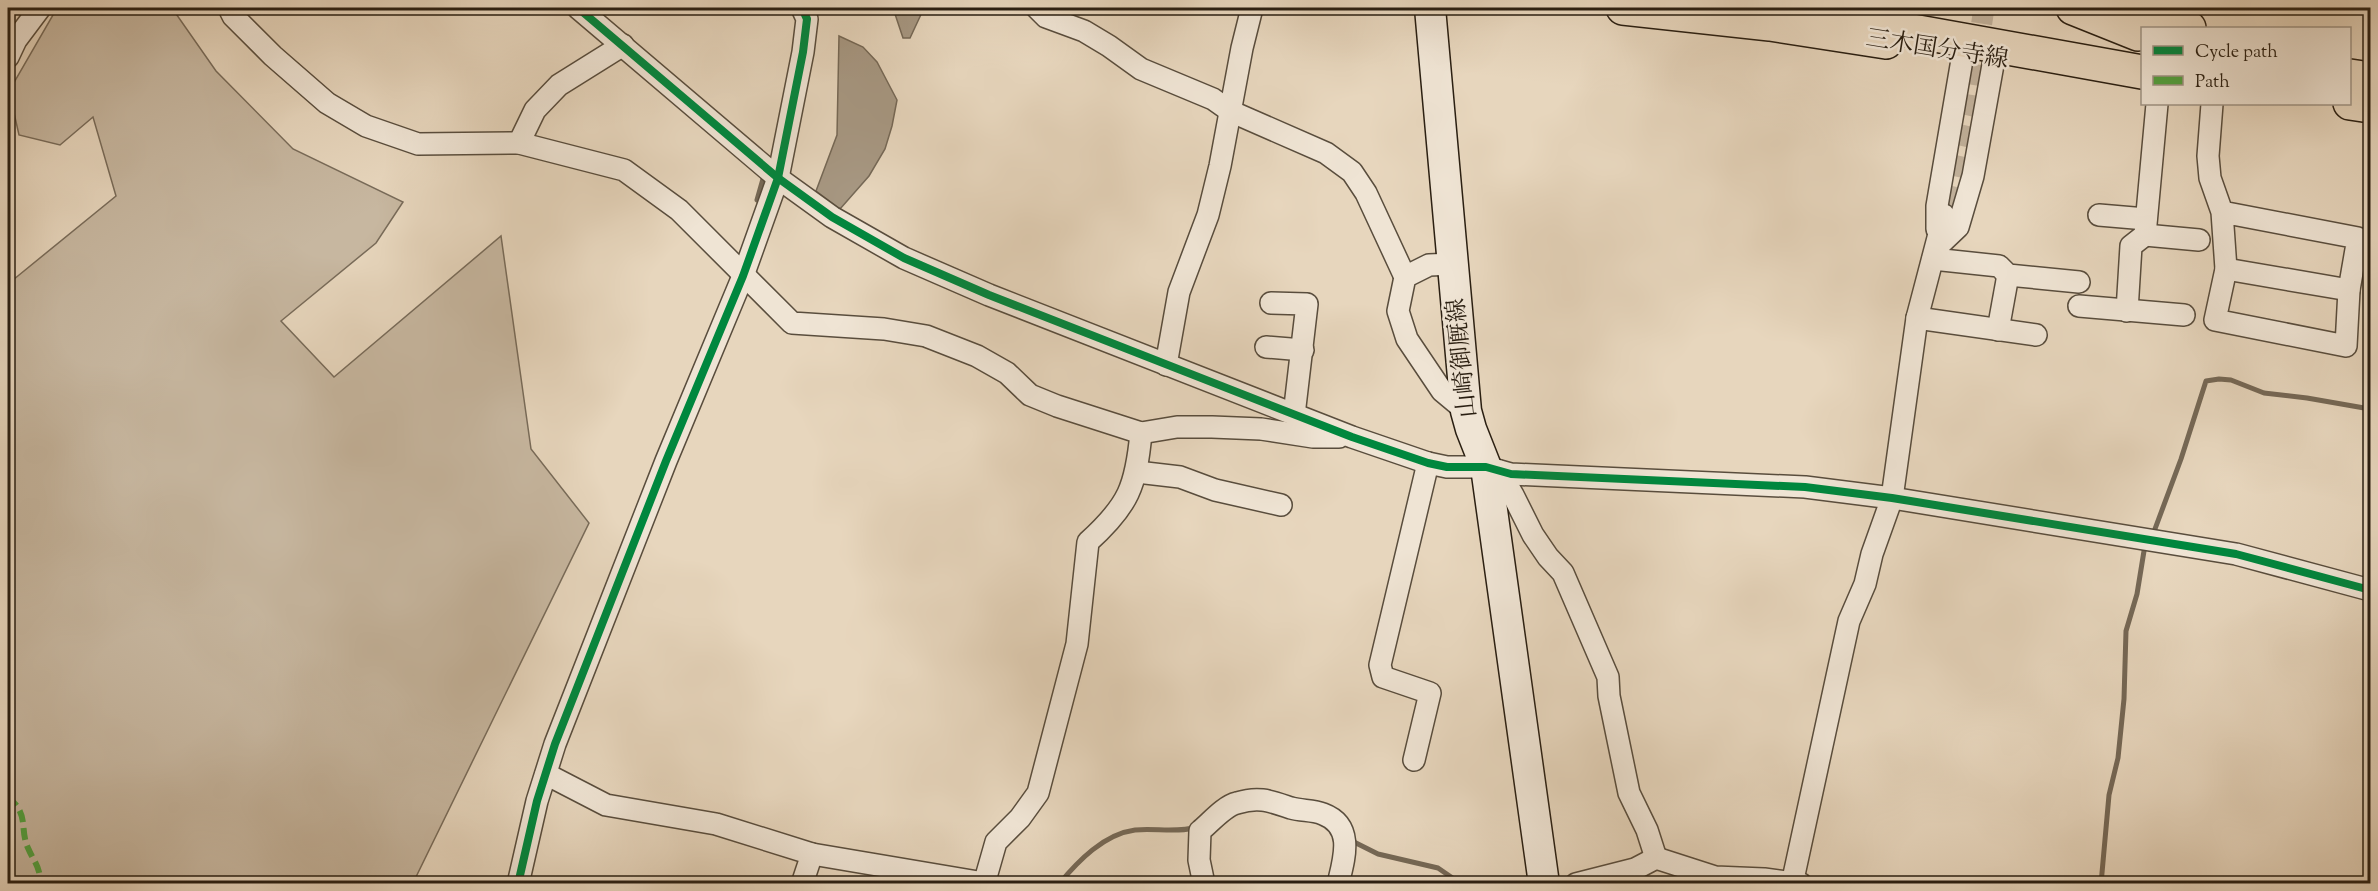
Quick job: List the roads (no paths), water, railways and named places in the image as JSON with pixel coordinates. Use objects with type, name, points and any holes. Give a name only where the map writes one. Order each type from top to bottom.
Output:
[{"type":"main road","name":"山崎御厩線","points":[[1430,8],[1466,411],[1470,429],[1492,469],[1544,884]]},
{"type":"main road","name":"三木国分寺線","points":[[1623,8],[1770,24],[2141,80]]},
{"type":"main road","points":[[1784,8],[2141,72]]},
{"type":"main road","points":[[2073,8],[2141,36]]},
{"type":"main road","points":[[2111,8],[2158,27]]},
{"type":"main road","points":[[2140,8],[2187,27]]},
{"type":"main road","points":[[2351,72],[2370,80]]},
{"type":"main road","points":[[2351,76],[2370,80]]},
{"type":"main road","points":[[2351,82],[2370,80]]},
{"type":"main road","points":[[2351,104],[2370,106]]},
{"type":"street","points":[[8,57],[16,40],[40,8]]},
{"type":"street","points":[[229,8],[233,16],[273,56],[327,103],[366,126],[418,144],[519,143],[624,170],[679,210],[792,323],[884,329],[926,336],[977,356],[1007,373],[1030,395],[1141,433],[1177,427],[1212,426],[1261,429],[1313,437],[1352,437]]},
{"type":"street","points":[[578,8],[777,178],[832,217],[904,258],[989,296],[1294,415],[1428,463],[1557,478],[1805,488],[1892,498],[2268,561],[2370,590]]},
{"type":"street","points":[[518,884],[522,860],[555,744],[666,461],[743,276],[777,178],[804,41],[807,19],[802,8]]},
{"type":"street","points":[[1037,8],[1046,17],[1084,31],[1140,69],[1213,99],[1230,111],[1326,153],[1352,172],[1366,193],[1405,278],[1398,311],[1407,339],[1442,391],[1466,411]]},
{"type":"street","points":[[1166,365],[1179,292],[1208,215],[1252,8]]},
{"type":"street","points":[[519,143],[535,111],[560,85],[623,45]]},
{"type":"street","points":[[1935,253],[1958,226],[1973,176],[1979,56]]},
{"type":"street","points":[[1935,253],[1937,206],[1979,56]]},
{"type":"street","points":[[2127,311],[2130,246],[2146,227],[2157,105]]},
{"type":"street","points":[[2212,105],[2208,156],[2210,178],[2222,212],[2226,269],[2215,320],[2346,346],[2349,290],[2358,238],[2222,212]]},
{"type":"street","points":[[1576,884],[1635,869],[1656,858],[1715,877],[1796,883],[1849,621],[1864,584],[1892,498],[1917,318],[1944,215]]},
{"type":"street","points":[[2099,215],[2199,240]]},
{"type":"street","points":[[1935,253],[1998,266],[2008,274],[2079,282]]},
{"type":"street","points":[[1405,278],[1430,265],[1453,264]]},
{"type":"street","points":[[2226,269],[2349,290]]},
{"type":"street","points":[[1998,330],[2008,274]]},
{"type":"street","points":[[1271,303],[1307,304],[1294,415]]},
{"type":"street","points":[[2079,306],[2184,315]]},
{"type":"street","points":[[1917,318],[2036,335]]},
{"type":"street","points":[[1266,347],[1303,350]]},
{"type":"street","points":[[546,774],[606,805],[716,824],[812,854],[984,883],[996,842],[1020,818],[1038,794],[1077,644],[1088,542],[1104,528],[1126,500],[1137,472],[1141,433]]},
{"type":"street","points":[[1414,760],[1430,693],[1383,677],[1380,665],[1428,463]]},
{"type":"street","points":[[1492,469],[1513,495],[1533,536],[1563,573],[1608,676],[1609,696],[1629,794],[1647,830],[1656,858]]},
{"type":"street","points":[[1137,472],[1180,477],[1215,490],[1281,505]]},
{"type":"street","points":[[1204,884],[1199,860],[1200,831],[1234,803],[1255,799],[1272,800],[1292,808],[1325,814],[1344,837],[1338,884]]},
{"type":"street","points":[[802,884],[812,854]]},
{"type":"waterway","points":[[757,200],[763,179]]},
{"type":"waterway","points":[[2152,537],[2181,459],[2206,381],[2231,380],[2264,393],[2370,409]]},
{"type":"waterway","points":[[2101,884],[2109,795],[2118,758],[2124,699],[2126,631],[2137,594],[2147,545]]},
{"type":"waterway","points":[[1059,884],[1092,850],[1113,837],[1135,830],[1182,830],[1197,827]]},
{"type":"waterway","points":[[1350,840],[1378,854],[1438,868],[1454,879],[1483,884]]},
{"type":"tunnel","points":[[1946,206],[1969,107],[1984,8]]}]
